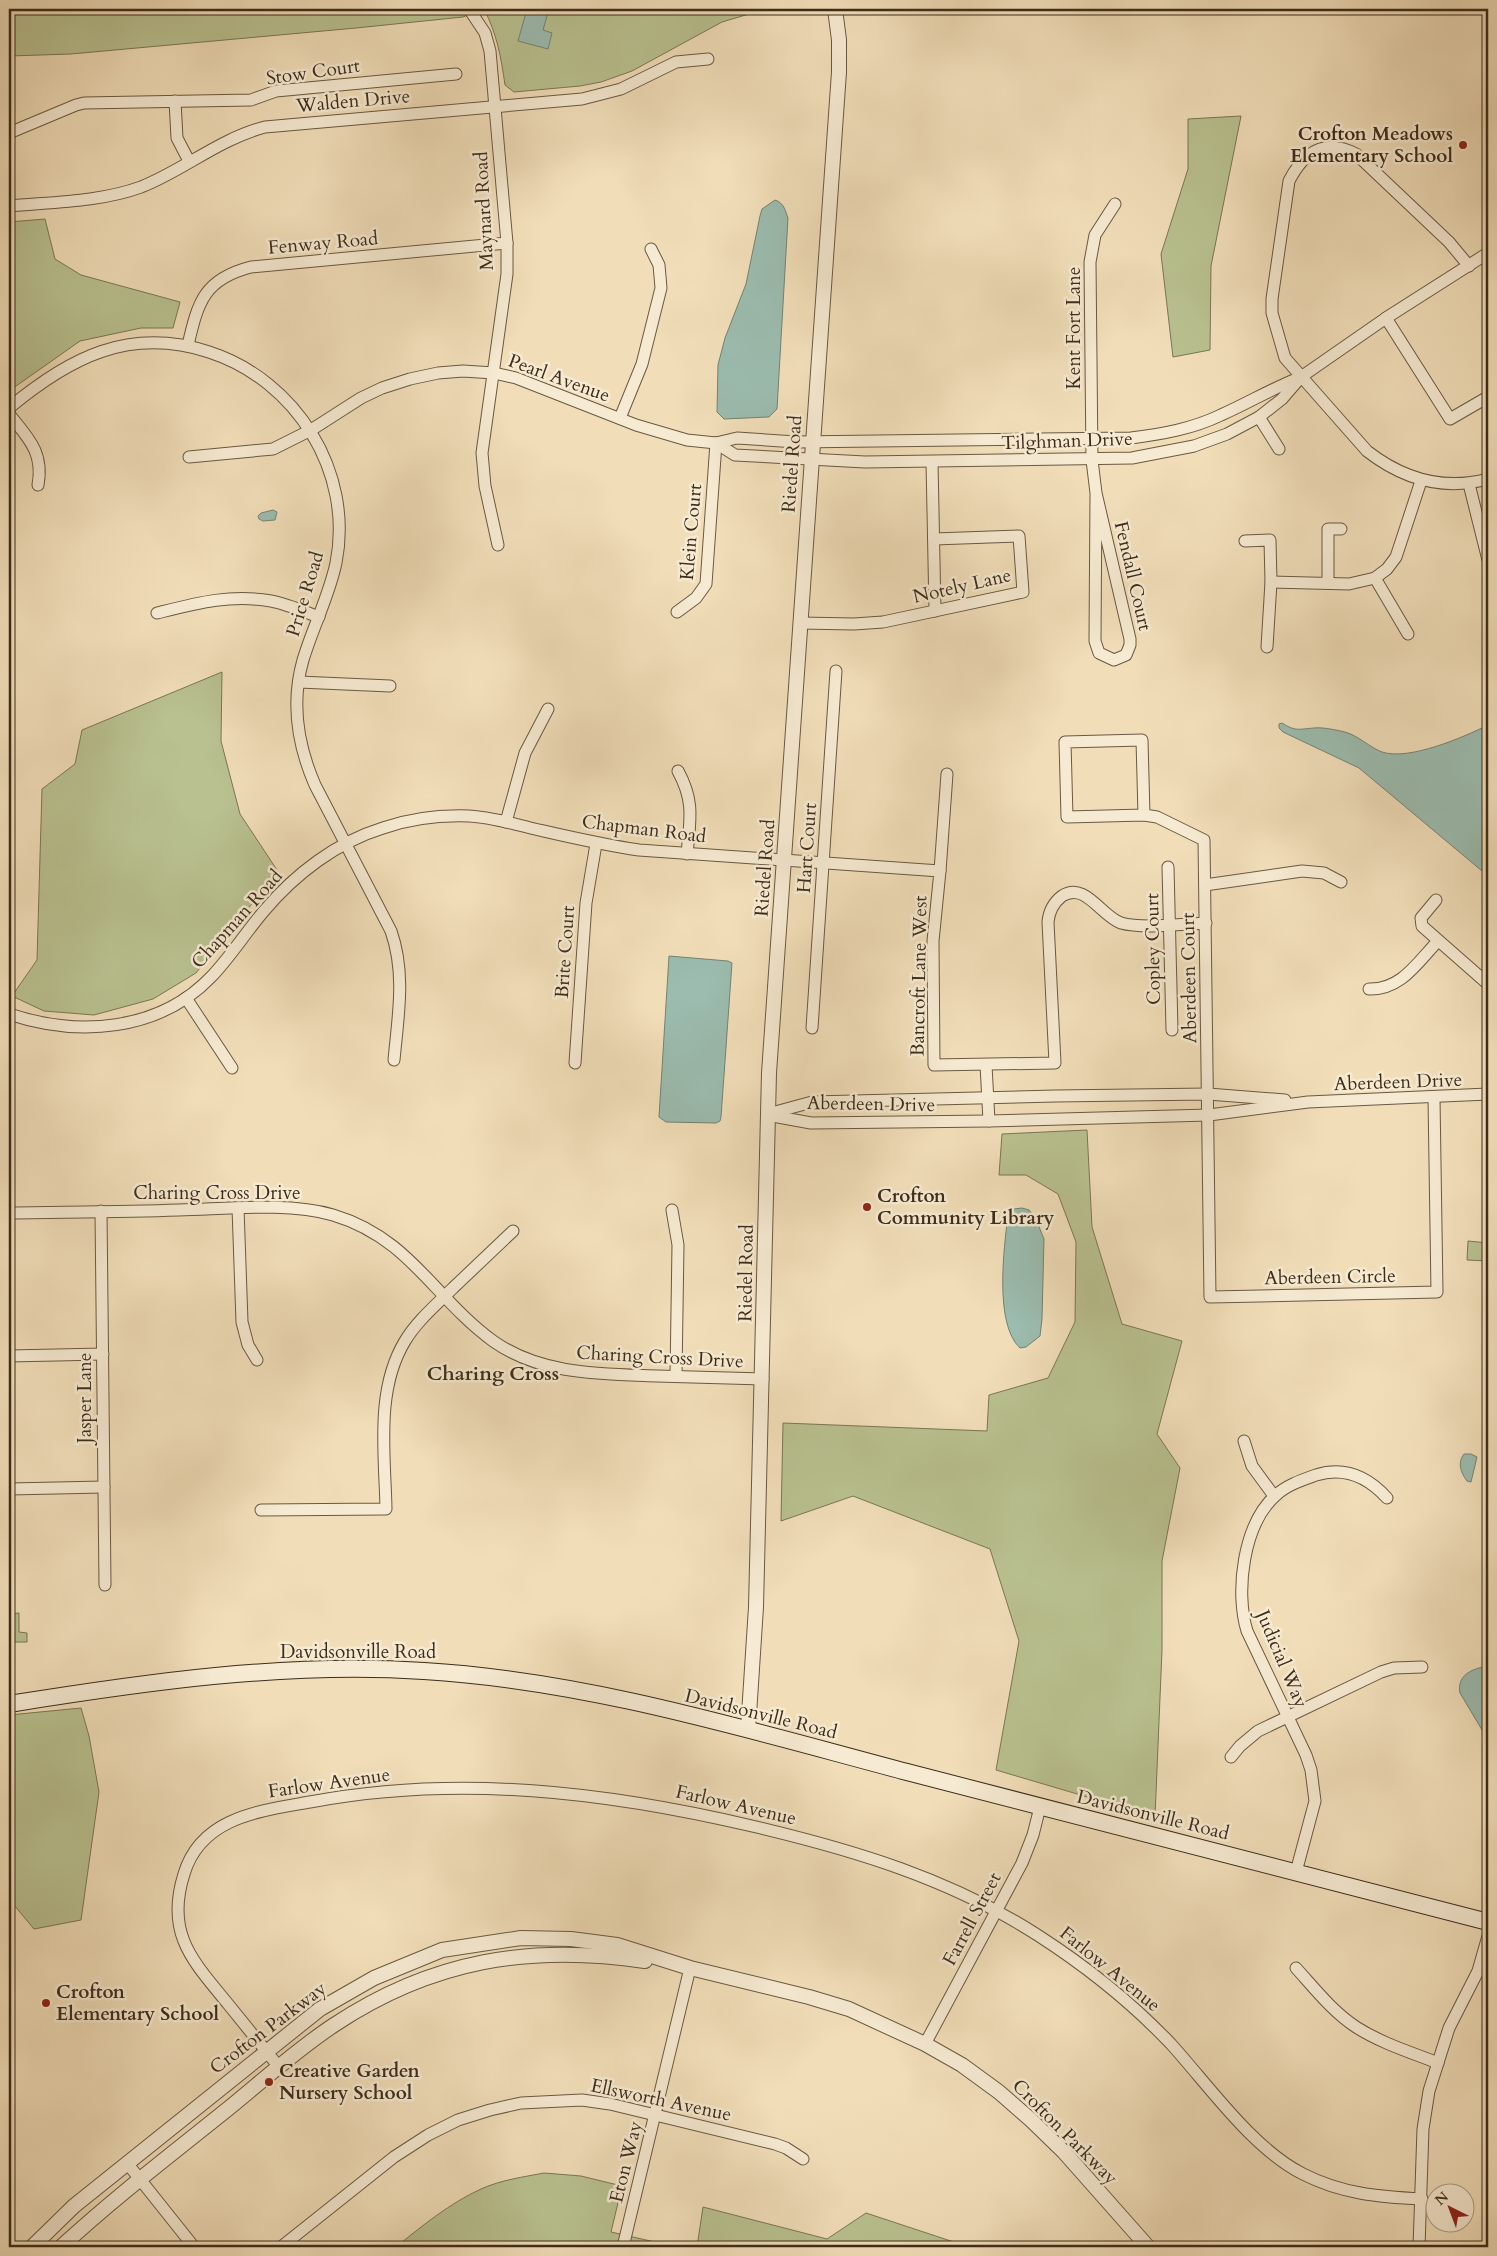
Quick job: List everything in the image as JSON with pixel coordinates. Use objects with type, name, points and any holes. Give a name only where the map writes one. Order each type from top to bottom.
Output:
[{"type":"main road","name":"Davidsonville Road","points":[[9,1704],[138,1684],[315,1668],[366,1668],[479,1675],[547,1684],[608,1696],[748,1730],[1488,1922]]},
{"type":"street","name":"Maynard Road","points":[[469,9],[485,33],[490,51],[506,243],[506,274],[482,453],[482,470],[498,545]]},
{"type":"street","name":"Riedel Road","points":[[748,1730],[756,1607],[763,1379],[767,1115],[812,440],[839,72],[839,40],[835,9]]},
{"type":"street","name":"Walden Drive","points":[[9,206],[107,196],[125,192],[159,178],[229,140],[265,127],[582,99],[630,85],[676,62],[708,59]]},
{"type":"street","name":"Stow Court","points":[[9,133],[76,105],[251,100],[276,91],[456,74]]},
{"type":"street","points":[[175,101],[177,138],[189,161]]},
{"type":"street","points":[[1469,266],[1449,242],[1356,154],[1336,147],[1315,150],[1297,165],[1289,181],[1272,299],[1272,313],[1285,358],[1367,451],[1400,472],[1421,480],[1445,484],[1469,484],[1488,479]]},
{"type":"street","name":"Kent Fort Lane","points":[[1092,460],[1092,247],[1100,225],[1115,204]]},
{"type":"street","name":"Fenway Road","points":[[188,345],[196,310],[202,300],[219,282],[238,271],[251,267],[506,243]]},
{"type":"street","points":[[620,418],[642,364],[661,288],[659,265],[651,249]]},
{"type":"street","name":"Tilghman Drive","points":[[812,440],[1092,438],[1155,435],[1188,428],[1219,416],[1275,387],[1301,377],[1386,318],[1488,254]]},
{"type":"street","points":[[1386,318],[1450,419],[1488,397]]},
{"type":"street","name":"Price Road","points":[[9,408],[45,379],[91,354],[124,345],[153,342],[188,345],[236,362],[278,391],[311,430],[328,465],[337,495],[339,529],[336,562],[303,660],[298,682],[298,727],[306,764],[397,946],[401,976],[394,1060]]},
{"type":"street","name":"Pearl Avenue","points":[[188,457],[273,449],[311,430],[361,398],[382,388],[410,379],[455,372],[494,373],[540,386],[620,418],[687,440],[716,443],[737,438],[796,442],[812,440]]},
{"type":"street","name":"Tilghman Drive","points":[[811,458],[866,462],[932,462],[1132,458],[1194,446],[1227,434],[1259,417],[1282,399],[1301,377]]},
{"type":"street","points":[[9,414],[33,446],[39,458],[38,486]]},
{"type":"street","points":[[1259,417],[1279,449]]},
{"type":"street","name":"Pearl Avenue","points":[[716,443],[735,455],[794,459],[811,458]]},
{"type":"street","name":"Klein Court","points":[[677,612],[696,598],[706,584],[716,443]]},
{"type":"street","name":"Fendall Court","points":[[1092,460],[1096,493],[1130,639],[1126,655],[1114,660],[1099,653],[1095,641],[1096,493]]},
{"type":"street","points":[[932,462],[935,611]]},
{"type":"street","points":[[1271,582],[1349,584],[1375,578],[1387,569],[1396,556],[1421,480]]},
{"type":"street","points":[[1469,484],[1488,560]]},
{"type":"street","points":[[1328,583],[1328,529],[1341,529]]},
{"type":"street","name":"Notely Lane","points":[[800,623],[873,623],[1023,592],[1019,536],[934,539]]},
{"type":"street","points":[[1245,541],[1270,540],[1271,582],[1266,647]]},
{"type":"street","points":[[1375,578],[1408,634]]},
{"type":"street","points":[[157,613],[208,600],[249,599],[273,602],[319,616]]},
{"type":"street","name":"Hart Court","points":[[812,1028],[836,671]]},
{"type":"street","points":[[298,682],[390,686]]},
{"type":"street","points":[[506,822],[524,753],[548,709]]},
{"type":"street","points":[[1142,740],[1144,815],[1066,817],[1065,742],[1142,740]]},
{"type":"street","points":[[678,771],[690,797],[691,810],[687,854]]},
{"type":"street","points":[[940,871],[947,774]]},
{"type":"street","name":"Aberdeen Court","points":[[1144,815],[1156,818],[1204,840],[1209,1115]]},
{"type":"street","name":"Chapman Road","points":[[9,1014],[37,1023],[88,1028],[135,1021],[162,1012],[186,998],[211,977],[264,911],[302,873],[345,844],[383,828],[440,817],[470,816],[506,822],[596,844],[639,850],[784,861]]},
{"type":"street","name":"Brite Court","points":[[575,1064],[586,893],[596,844]]},
{"type":"street","name":"Bancroft Lane West","points":[[784,861],[940,871],[933,941],[934,1065],[986,1065]]},
{"type":"street","name":"Copley Court","points":[[1168,867],[1172,1030]]},
{"type":"street","points":[[1205,885],[1302,871],[1324,873],[1341,882]]},
{"type":"street","points":[[989,1122],[986,1065],[1055,1063],[1048,922],[1052,906],[1058,899],[1065,894],[1077,892],[1084,895],[1105,913],[1121,923],[1170,925],[1206,923]]},
{"type":"street","points":[[1436,900],[1420,922],[1422,926],[1488,984]]},
{"type":"street","points":[[1369,989],[1382,989],[1402,979],[1438,941]]},
{"type":"street","points":[[186,998],[232,1068]]},
{"type":"street","name":"Aberdeen Drive","points":[[767,1115],[812,1102],[1208,1094],[1308,1102]]},
{"type":"street","name":"Aberdeen Drive","points":[[767,1115],[810,1123],[989,1122],[1209,1115],[1308,1102],[1434,1098],[1488,1094]]},
{"type":"street","name":"Aberdeen Circle","points":[[1209,1115],[1210,1297],[1437,1292],[1434,1098]]},
{"type":"street","points":[[238,1208],[242,1322],[248,1345],[257,1360]]},
{"type":"street","name":"Charing Cross Drive","points":[[9,1213],[238,1208],[313,1210],[354,1223],[374,1232],[416,1265],[477,1329],[496,1343],[539,1363],[562,1370],[592,1374],[763,1379]]},
{"type":"street","points":[[672,1210],[678,1245],[676,1376]]},
{"type":"street","name":"Jasper Lane","points":[[102,1211],[104,1585]]},
{"type":"street","points":[[261,1510],[386,1509],[384,1420],[389,1381],[404,1341],[421,1320],[513,1231]]},
{"type":"street","points":[[9,1356],[103,1354]]},
{"type":"street","points":[[1244,1441],[1252,1466],[1274,1496]]},
{"type":"street","name":"Judicial Way","points":[[1296,1872],[1315,1801],[1314,1786],[1306,1754],[1247,1631],[1241,1604],[1247,1548],[1257,1522],[1274,1496],[1304,1479],[1333,1472],[1346,1472],[1368,1480],[1387,1498]]},
{"type":"street","points":[[9,1488],[104,1487]]},
{"type":"street","points":[[1231,1757],[1249,1737],[1287,1716],[1381,1672],[1406,1666],[1422,1667]]},
{"type":"street","name":"Farlow Avenue","points":[[279,2068],[193,1961],[182,1938],[178,1912],[182,1880],[192,1855],[212,1833],[237,1818],[250,1813],[326,1799],[428,1789],[486,1788],[547,1791],[603,1797],[682,1810],[782,1833],[868,1857],[912,1872],[996,1910],[1039,1936],[1110,1988],[1147,2020],[1255,2137],[1279,2159],[1301,2174],[1348,2192],[1375,2197],[1422,2199]]},
{"type":"street","name":"Farrell Street","points":[[924,2044],[1028,1848],[1040,1807]]},
{"type":"street","points":[[1420,2247],[1423,2128],[1429,2090],[1456,2013],[1478,1971],[1488,1936]]},
{"type":"street","name":"Crofton Parkway","points":[[32,2247],[74,2206],[320,2009],[374,1978],[442,1950],[521,1938],[571,1939],[617,1945],[690,1968],[809,1997],[849,2010],[924,2044],[977,2076],[1031,2120],[1064,2152],[1148,2247]]},
{"type":"street","name":"Crofton Parkway","points":[[61,2247],[140,2179],[332,2026],[383,1996],[447,1971],[484,1961],[522,1956],[561,1954],[614,1957],[690,1968]]},
{"type":"street","name":"Eton Way","points":[[623,2247],[690,1968]]},
{"type":"street","points":[[1296,1968],[1334,2008],[1356,2027],[1377,2039],[1438,2063]]},
{"type":"street","name":"Ellsworth Avenue","points":[[281,2247],[394,2157],[428,2135],[458,2120],[521,2103],[582,2100],[610,2104],[775,2144],[786,2148],[803,2160]]},
{"type":"street","points":[[127,2163],[194,2247]]},
{"type":"green space","points":[[9,9],[483,9],[463,17],[356,28],[71,54],[9,56]]},
{"type":"green space","points":[[484,9],[766,9],[722,22],[632,71],[601,82],[580,86],[514,92],[505,85],[498,46]]},
{"type":"green space","points":[[1241,116],[1211,266],[1210,350],[1173,357],[1161,254],[1188,169],[1188,119]]},
{"type":"green space","points":[[45,219],[55,259],[81,275],[180,302],[173,328],[141,328],[80,341],[9,391],[9,222]]},
{"type":"green space","points":[[222,672],[221,741],[240,814],[279,873],[237,921],[196,973],[153,999],[94,1015],[44,1011],[12,996],[37,960],[42,789],[75,764],[82,730]]},
{"type":"green space","points":[[1087,1130],[1092,1227],[1122,1324],[1182,1341],[1157,1434],[1180,1468],[1162,1561],[1162,1650],[1155,1817],[996,1770],[1019,1641],[990,1549],[853,1496],[781,1521],[783,1423],[987,1431],[989,1395],[1048,1378],[1075,1322],[1076,1242],[1058,1194],[1026,1175],[999,1175],[1002,1134]]},
{"type":"green space","points":[[1468,1241],[1488,1243],[1488,1261],[1467,1260]]},
{"type":"green space","points":[[1488,1463],[1488,1527],[1485,1472]]},
{"type":"green space","points":[[19,1613],[19,1632],[27,1633],[27,1642],[9,1642],[9,1614]]},
{"type":"green space","points":[[81,1708],[89,1736],[99,1792],[81,1920],[34,1929],[9,1899],[9,1715]]},
{"type":"green space","points":[[544,2173],[581,2176],[622,2186],[611,2232],[677,2247],[396,2247],[437,2215],[481,2189],[496,2183]]},
{"type":"green space","points":[[703,2207],[827,2239],[866,2213],[969,2247],[697,2247]]},
{"type":"shaded area","points":[[527,9],[549,9],[543,30],[552,33],[548,49],[518,41]]},
{"type":"shaded area","points":[[775,200],[782,205],[788,218],[777,409],[769,417],[724,419],[717,412],[718,365],[725,338],[746,284],[762,209]]},
{"type":"shaded area","points":[[273,510],[277,512],[275,520],[263,521],[259,519],[258,516],[261,513]]},
{"type":"shaded area","points":[[1282,723],[1294,729],[1321,728],[1345,732],[1377,750],[1393,754],[1421,751],[1465,736],[1488,725],[1488,876],[1359,768],[1283,732],[1279,728],[1279,724]]},
{"type":"shaded area","points":[[669,956],[728,961],[732,963],[721,1117],[720,1121],[716,1123],[666,1122],[659,1117]]},
{"type":"shaded area","points":[[1022,1208],[1029,1210],[1035,1217],[1044,1239],[1040,1336],[1026,1347],[1020,1348],[1012,1337],[1007,1322],[1004,1304],[1003,1265],[1008,1215],[1014,1209]]},
{"type":"shaded area","points":[[1464,1454],[1471,1454],[1477,1457],[1471,1482],[1467,1481],[1461,1468]]},
{"type":"shaded area","points":[[1483,1667],[1488,1668],[1488,1740],[1460,1693],[1460,1683],[1465,1675]]},
{"type":"place","name":"Crofton Meadows Elementary School","points":[[1463,145]]},
{"type":"place","name":"Crofton Community Library","points":[[867,1207]]},
{"type":"place","name":"Crofton Elementary School","points":[[46,2003]]},
{"type":"place","name":"Creative Garden Nursery School","points":[[269,2082]]},
{"type":"district","name":"Charing Cross","points":[[493,1373]]}]
